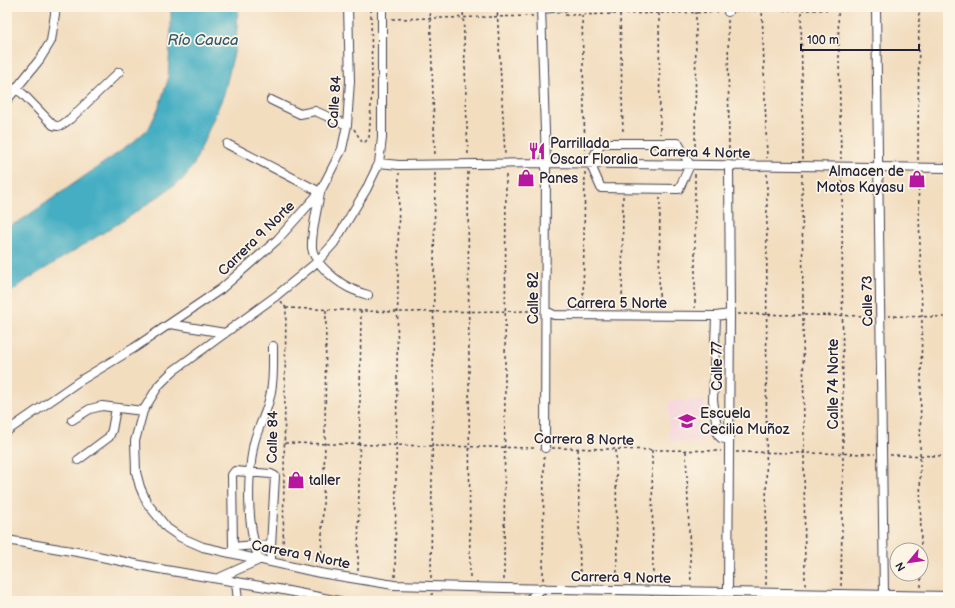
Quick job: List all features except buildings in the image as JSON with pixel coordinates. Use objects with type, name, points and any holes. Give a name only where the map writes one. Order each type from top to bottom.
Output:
[{"type":"street","points":[[7,100],[40,59],[51,41],[56,7]]},
{"type":"street","name":"Calle 84","points":[[320,192],[342,149],[347,125],[350,81],[348,7]]},
{"type":"street","points":[[379,163],[382,138],[382,7]]},
{"type":"street","points":[[541,10],[551,8],[563,11]]},
{"type":"street","name":"Calle 73","points":[[876,8],[884,594]]},
{"type":"street","name":"Calle 82","points":[[541,10],[546,163],[545,448]]},
{"type":"street","points":[[16,89],[23,94],[53,125],[57,126],[62,125],[70,119],[119,72]]},
{"type":"street","points":[[271,100],[300,114],[315,111],[347,125]]},
{"type":"street","points":[[601,143],[678,143],[693,161],[679,189],[601,188],[590,164],[601,143]]},
{"type":"street","points":[[227,144],[320,192],[312,241],[312,250],[317,262],[332,276],[352,290],[368,295]]},
{"type":"street","name":"Carrera 4 Norte","points":[[379,163],[590,164],[693,161],[948,168]]},
{"type":"street","name":"Calle 77","points":[[728,592],[730,314],[729,162]]},
{"type":"street","name":"Carrera 9 Norte","points":[[379,163],[366,190],[334,244],[317,262],[276,296],[173,371],[159,385],[143,411],[135,441],[134,456],[136,472],[140,487],[147,503],[167,528],[180,537],[203,547],[232,550],[259,560],[320,573],[394,584],[504,588],[948,596]]},
{"type":"street","name":"Carrera 9 Norte","points":[[7,431],[78,382],[170,324],[221,288],[276,240],[320,192]]},
{"type":"street","name":"Carrera 5 Norte","points":[[546,311],[554,315],[716,316],[730,314]]},
{"type":"street","points":[[716,316],[713,400],[718,435],[721,438],[729,440]]},
{"type":"street","points":[[170,324],[225,333]]},
{"type":"street","points":[[218,579],[259,560],[254,545],[251,528],[250,484],[253,446],[268,403],[272,385],[273,346]]},
{"type":"street","points":[[72,420],[90,409],[102,406],[143,411]]},
{"type":"street","points":[[78,460],[109,437],[112,430],[116,408]]},
{"type":"street","points":[[270,562],[271,546],[275,476],[271,474],[235,471],[232,474],[232,550],[254,545],[271,546]]},
{"type":"street","points":[[7,540],[339,601]]},
{"type":"street","points":[[236,582],[238,601]]},
{"type":"street","points":[[527,601],[543,588]]},
{"type":"street","points":[[900,601],[910,595]]},
{"type":"path","points":[[347,125],[354,129],[362,142],[365,142],[369,138],[372,90],[371,7]]},
{"type":"path","points":[[430,7],[435,156]]},
{"type":"path","points":[[463,7],[468,156]]},
{"type":"path","points":[[497,7],[505,156]]},
{"type":"path","points":[[611,7],[611,14]]},
{"type":"path","points":[[762,7],[767,158]]},
{"type":"path","points":[[801,7],[803,159]]},
{"type":"path","points":[[918,160],[919,7]]},
{"type":"path","points":[[563,11],[582,15],[696,12],[728,9],[762,11],[838,8],[948,7]]},
{"type":"path","points":[[838,8],[841,159]]},
{"type":"path","points":[[728,9],[729,162]]},
{"type":"path","points":[[392,19],[497,16],[541,10]]},
{"type":"path","points":[[693,161],[696,12]]},
{"type":"path","points":[[659,13],[660,134]]},
{"type":"path","points":[[620,14],[623,134]]},
{"type":"path","points":[[582,15],[585,155]]},
{"type":"path","points":[[583,315],[585,171]]},
{"type":"path","points":[[431,586],[435,172]]},
{"type":"path","points":[[468,172],[470,587]]},
{"type":"path","points":[[504,588],[506,172]]},
{"type":"path","points":[[695,172],[695,316]]},
{"type":"path","points":[[394,584],[398,173]]},
{"type":"path","points":[[766,592],[765,452],[767,173]]},
{"type":"path","points":[[802,174],[805,593]]},
{"type":"path","name":"Calle 74 Norte","points":[[841,594],[843,315],[842,174]]},
{"type":"path","points":[[918,175],[922,316],[920,455],[921,542]]},
{"type":"path","points":[[622,315],[623,196]]},
{"type":"path","points":[[659,316],[660,197]]},
{"type":"path","name":"Carrera 5 Norte","points":[[286,308],[397,312],[546,311]]},
{"type":"path","name":"Calle 84","points":[[283,565],[286,308]]},
{"type":"path","points":[[320,573],[325,443],[326,310]]},
{"type":"path","points":[[358,579],[361,311]]},
{"type":"path","points":[[730,314],[948,316]]},
{"type":"path","name":"Carrera 8 Norte","points":[[285,443],[948,456]]},
{"type":"path","points":[[543,588],[545,448]]},
{"type":"path","points":[[578,448],[580,589]]},
{"type":"path","points":[[616,449],[617,590]]},
{"type":"path","points":[[652,450],[653,590]]},
{"type":"path","points":[[686,450],[692,591]]},
{"type":"path","points":[[921,582],[921,595]]},
{"type":"shaded area","name":"Escuela Cecilia Muñoz","points":[[669,401],[705,401],[705,442],[669,441]]},
{"type":"water","name":"Río Cauca","points":[[171,7],[238,7],[236,44],[224,94],[194,164],[183,179],[132,215],[28,279],[7,295],[7,227],[20,221],[131,144],[149,128],[158,109],[168,80]]},
{"type":"place","name":"Parrillada Oscar Floralia","points":[[537,151]]},
{"type":"place","name":"Panes","points":[[526,178]]},
{"type":"place","name":"Almacen de Motos Kayasu","points":[[917,179]]},
{"type":"place","name":"Escuela Cecilia Muñoz","points":[[687,421]]},
{"type":"place","name":"taller","points":[[296,480]]}]
